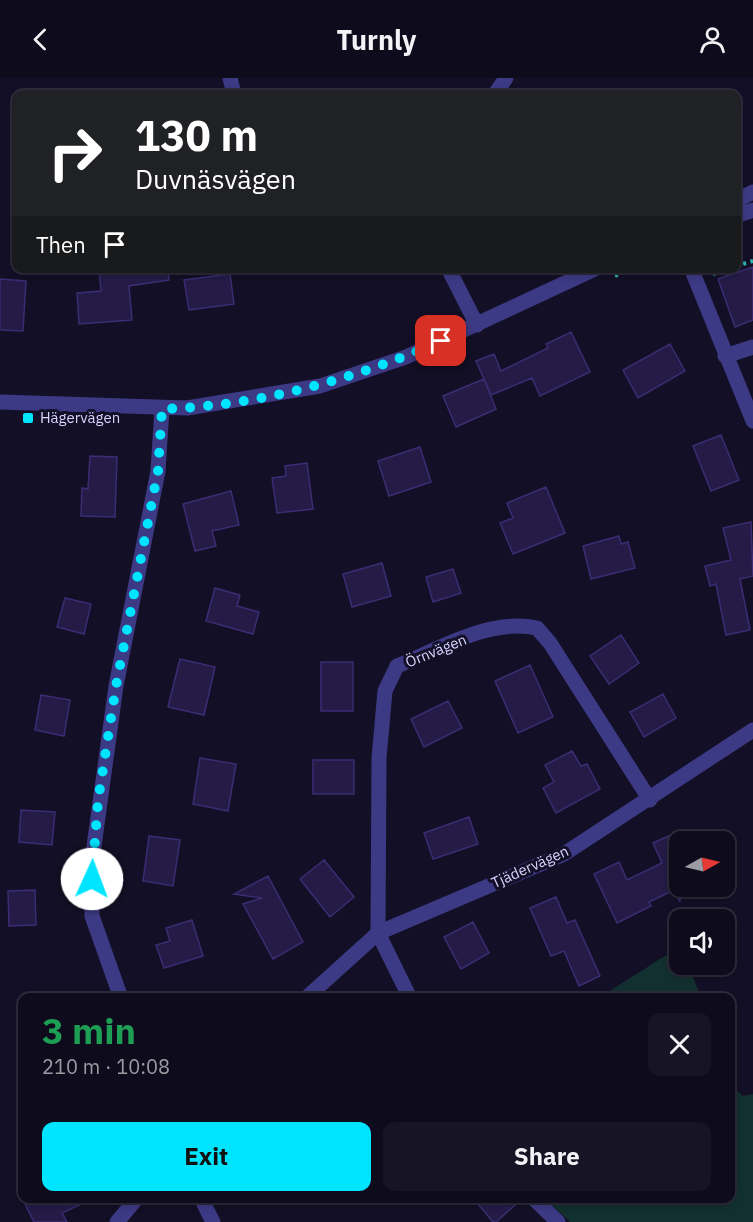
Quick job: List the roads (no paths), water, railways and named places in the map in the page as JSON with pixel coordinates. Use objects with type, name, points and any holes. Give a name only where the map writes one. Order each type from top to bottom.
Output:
[{"type":"street","points":[[451,273],[477,325]]},
{"type":"street","points":[[0,402],[162,409],[187,408],[320,386],[406,357],[586,273]]},
{"type":"street","points":[[693,273],[753,421]]},
{"type":"street","points":[[725,356],[753,347]]},
{"type":"street","points":[[119,993],[92,916],[92,861],[116,686],[158,471],[162,409]]},
{"type":"street","name":"Örnvägen","points":[[408,993],[378,933],[379,758],[385,691],[397,666],[466,638],[504,626],[537,628],[550,643],[650,800]]},
{"type":"street","name":"Tjädervägen","points":[[312,993],[378,933],[564,854],[650,800],[753,730]]},
{"type":"street","points":[[117,1222],[133,1203]]},
{"type":"street","points":[[204,1203],[213,1222]]},
{"type":"street","points":[[539,1203],[558,1222]]},
{"type":"place","name":"Hägervägen","points":[[28,418]]}]
